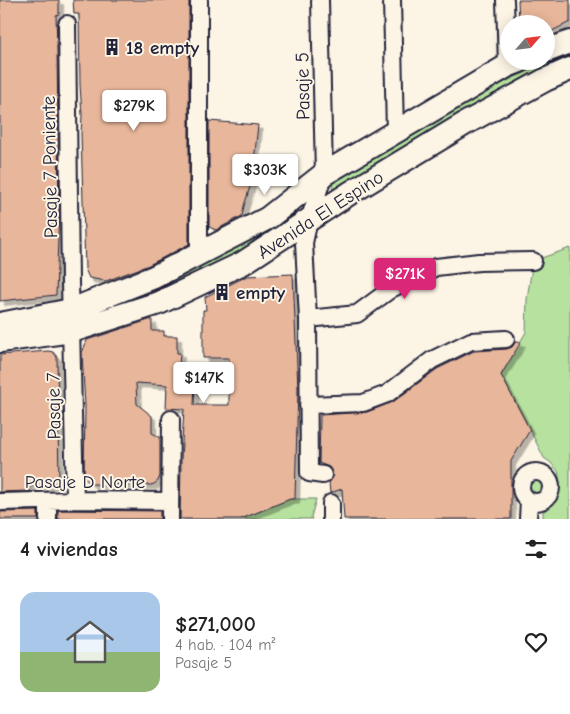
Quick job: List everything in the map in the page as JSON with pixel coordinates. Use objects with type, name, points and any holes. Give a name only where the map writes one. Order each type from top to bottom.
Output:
[{"type":"main road","points":[[555,48],[570,42]]},
{"type":"main road","name":"Avenida El Espino","points":[[0,341],[72,320],[159,303],[243,263],[350,193],[466,123],[545,80],[570,69]]},
{"type":"main road","name":"Avenida El Espino","points":[[0,324],[72,320],[268,218],[324,174],[503,70]]},
{"type":"street","points":[[199,0],[199,254]]},
{"type":"street","name":"Pasaje 5","points":[[316,474],[308,405],[308,319],[304,243],[309,220],[324,174],[320,0]]},
{"type":"street","points":[[392,0],[395,132]]},
{"type":"street","points":[[505,0],[507,15]]},
{"type":"street","name":"Pasaje 7 Poniente","points":[[67,24],[72,320]]},
{"type":"street","points":[[308,319],[357,314],[392,289],[436,267],[479,262],[533,261]]},
{"type":"street","name":"Pasaje 7","points":[[72,320],[75,500]]},
{"type":"street","points":[[308,405],[362,403],[387,394],[432,360],[471,341],[506,339]]},
{"type":"street","points":[[170,519],[171,419]]},
{"type":"street","name":"Pasaje D Norte","points":[[0,502],[75,500],[170,501]]},
{"type":"street","points":[[528,519],[529,500]]},
{"type":"street","points":[[48,501],[48,519]]},
{"type":"green space","points":[[570,51],[570,57],[555,64],[555,58]]},
{"type":"green space","points":[[530,70],[544,70],[333,192],[332,182],[474,97]]},
{"type":"green space","points":[[283,217],[279,228],[239,258],[106,314],[100,300]]},
{"type":"green space","points":[[570,248],[570,519],[543,519],[543,512],[555,502],[560,482],[558,471],[544,458],[501,375],[526,332],[527,299],[533,261]]},
{"type":"green space","points":[[536,479],[544,487],[536,495],[528,487]]},
{"type":"green space","points":[[290,499],[316,499],[312,519],[241,519]]},
{"type":"building","points":[[0,0],[59,0],[59,14],[56,15],[59,210],[56,295],[0,301]]},
{"type":"building","points":[[73,0],[189,0],[189,244],[149,265],[106,281],[89,278],[85,269],[79,14],[74,14]]},
{"type":"building","points":[[518,0],[570,0],[570,22],[555,30],[555,15],[519,15]]},
{"type":"building","points":[[209,121],[258,125],[252,180],[242,216],[216,230],[209,227]]},
{"type":"building","points":[[293,274],[298,389],[295,499],[290,499],[241,519],[180,519],[184,409],[166,408],[167,385],[136,383],[137,404],[152,416],[152,433],[160,437],[160,476],[158,481],[151,485],[91,484],[84,478],[85,406],[82,353],[87,340],[152,319],[152,331],[164,331],[164,336],[177,336],[177,353],[180,353],[178,382],[195,383],[194,405],[229,405],[229,358],[203,358],[203,310],[206,310],[205,297],[247,276]]},
{"type":"building","points":[[515,342],[521,342],[501,375],[530,430],[511,461],[511,519],[344,519],[342,489],[330,493],[329,483],[333,477],[332,472],[329,467],[319,463],[320,415],[367,412],[393,402],[437,369],[474,351],[507,349],[512,347]]},
{"type":"building","points":[[53,352],[57,357],[59,482],[46,486],[30,486],[30,491],[0,492],[0,355]]},
{"type":"building","points":[[58,510],[160,511],[160,519],[58,519]]},
{"type":"building","points":[[38,511],[38,519],[0,519],[0,512]]},
{"type":"place","name":"18 empty","points":[[112,47]]},
{"type":"place","name":"empty","points":[[222,292]]}]
